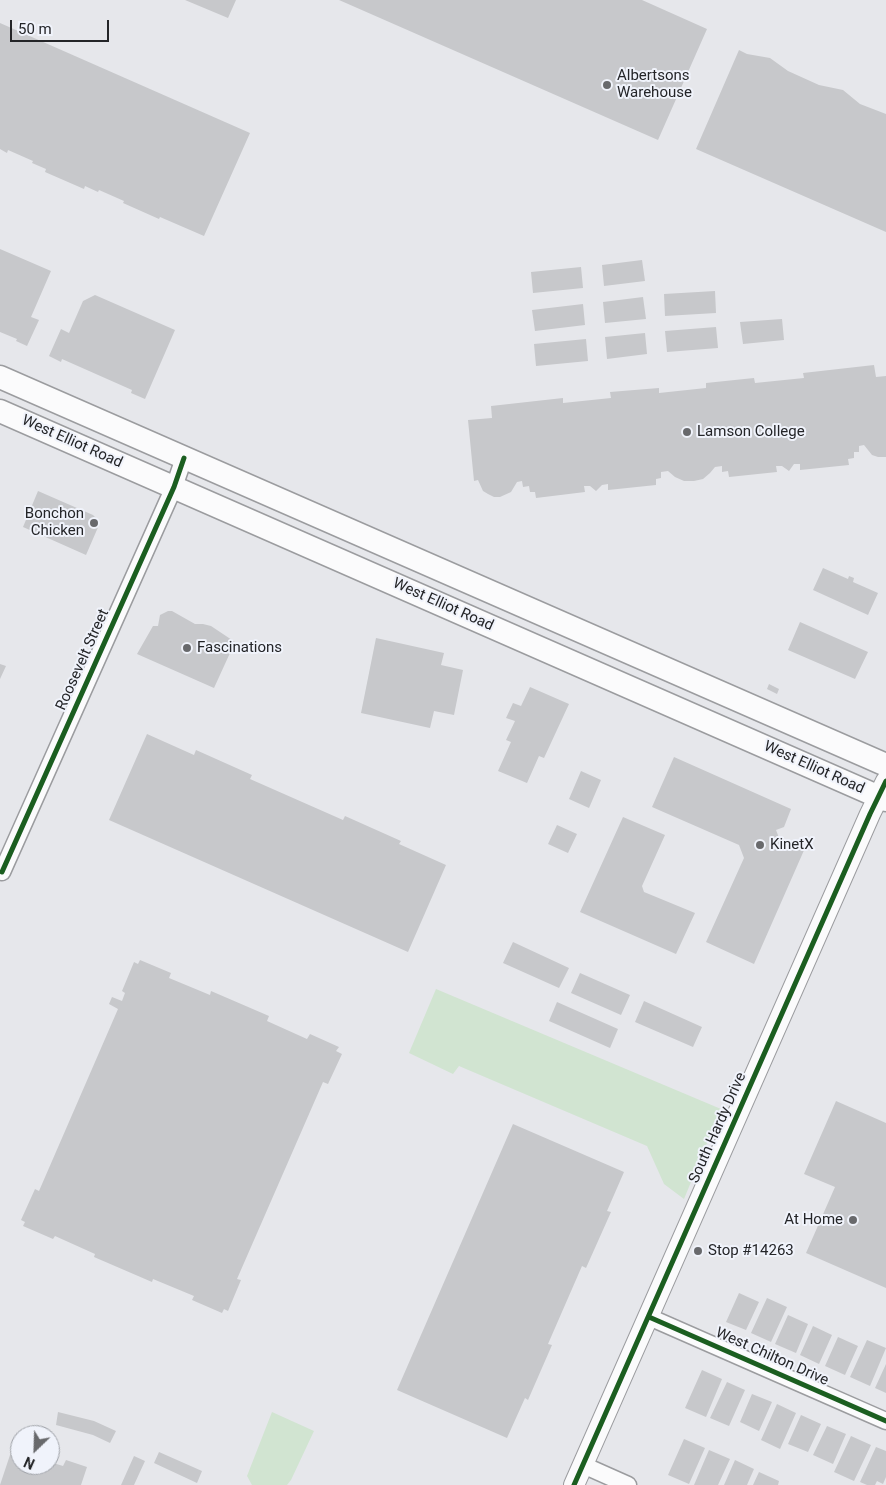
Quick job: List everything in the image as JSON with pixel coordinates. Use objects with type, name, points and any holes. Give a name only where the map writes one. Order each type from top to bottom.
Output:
[{"type":"main road","name":"West Elliot Road","points":[[0,377],[886,765]]},
{"type":"main road","name":"West Elliot Road","points":[[0,411],[884,792]]},
{"type":"street","name":"Roosevelt Street","points":[[2,872],[174,487],[184,458]]},
{"type":"street","name":"South Hardy Drive","points":[[574,1485],[870,814],[884,792]]},
{"type":"street","name":"West Chilton Drive","points":[[649,1317],[886,1421]]},
{"type":"street","points":[[583,1465],[628,1485]]},
{"type":"green space","points":[[436,989],[721,1109],[684,1199],[664,1184],[647,1146],[459,1066],[453,1074],[409,1053]]},
{"type":"green space","points":[[272,1412],[314,1431],[287,1485],[252,1485],[247,1476]]},
{"type":"building","points":[[185,0],[236,0],[228,18]]},
{"type":"building","name":"Albertsons Warehouse","points":[[339,0],[642,0],[707,29],[658,140]]},
{"type":"building","points":[[0,23],[250,133],[204,236],[160,217],[159,219],[99,190],[98,192],[85,186],[84,189],[45,172],[46,169],[32,163],[33,161],[8,150],[7,153],[0,149]]},
{"type":"building","points":[[739,50],[747,54],[770,58],[788,71],[819,85],[843,90],[860,104],[886,114],[886,232],[696,149]]},
{"type":"building","points":[[0,249],[51,271],[31,317],[39,320],[27,346],[16,341],[17,339],[0,332]]},
{"type":"building","points":[[642,260],[645,281],[604,286],[602,265]]},
{"type":"building","points":[[581,267],[583,288],[533,293],[531,272]]},
{"type":"building","points":[[715,291],[716,313],[665,316],[664,294]]},
{"type":"building","points":[[95,295],[175,330],[145,399],[131,393],[132,390],[62,359],[61,362],[49,356],[61,329],[69,333],[83,301]]},
{"type":"building","points":[[643,297],[646,319],[605,323],[603,302]]},
{"type":"building","points":[[583,304],[585,325],[535,331],[532,310]]},
{"type":"building","points":[[782,319],[784,340],[743,344],[740,322]]},
{"type":"building","points":[[716,327],[718,348],[667,352],[665,331]]},
{"type":"building","points":[[645,333],[647,354],[607,359],[605,337]]},
{"type":"building","points":[[586,339],[588,361],[536,366],[534,344]]},
{"type":"building","points":[[874,365],[876,377],[886,376],[886,457],[872,455],[864,445],[859,446],[859,452],[854,452],[854,458],[848,459],[849,465],[800,470],[800,464],[794,464],[789,471],[782,466],[776,466],[777,472],[729,477],[728,471],[722,472],[722,466],[715,467],[703,479],[694,481],[684,481],[668,471],[661,472],[661,478],[656,479],[656,485],[608,490],[608,484],[602,485],[596,491],[590,486],[584,486],[585,492],[536,498],[535,492],[530,492],[529,486],[523,487],[522,481],[517,482],[511,492],[500,497],[494,497],[483,491],[478,480],[474,481],[468,420],[492,418],[491,406],[563,398],[563,403],[611,398],[610,392],[659,388],[659,393],[706,388],[706,383],[754,378],[755,383],[804,378],[803,373]]},
{"type":"building","points":[[38,491],[96,518],[99,525],[86,555],[23,527]]},
{"type":"building","points":[[823,568],[848,579],[849,576],[854,578],[853,582],[878,593],[868,615],[813,590]]},
{"type":"building","name":"Fascinations","points":[[172,611],[195,624],[211,626],[235,642],[214,688],[137,654],[153,626],[158,626],[160,615]]},
{"type":"building","points":[[800,622],[868,652],[855,679],[788,650]]},
{"type":"building","points":[[376,638],[444,653],[441,665],[463,670],[454,715],[434,711],[430,728],[361,713]]},
{"type":"building","points":[[0,664],[6,666],[0,679]]},
{"type":"building","points":[[769,684],[779,689],[777,694],[767,689]]},
{"type":"building","points":[[530,687],[569,704],[544,758],[539,756],[527,783],[498,771],[511,742],[506,740],[515,721],[506,718],[513,703],[521,706]]},
{"type":"building","points":[[147,734],[194,755],[196,750],[252,775],[250,779],[343,820],[345,816],[401,841],[399,844],[446,865],[408,952],[109,820]]},
{"type":"building","points":[[674,757],[791,809],[784,827],[776,830],[781,843],[789,840],[805,848],[754,964],[706,942],[744,858],[739,845],[652,807]]},
{"type":"building","points":[[581,771],[601,780],[589,808],[569,799]]},
{"type":"building","points":[[623,817],[665,835],[642,886],[644,892],[695,913],[676,954],[580,912]]},
{"type":"building","points":[[557,825],[577,834],[568,853],[548,844]]},
{"type":"building","points":[[513,942],[569,968],[559,988],[503,963]]},
{"type":"building","points":[[140,960],[171,973],[169,978],[210,995],[211,991],[269,1016],[267,1021],[307,1039],[310,1034],[339,1047],[336,1051],[342,1054],[328,1084],[323,1082],[237,1279],[241,1280],[228,1311],[224,1309],[222,1313],[192,1300],[194,1296],[153,1279],[152,1282],[94,1257],[95,1254],[55,1236],[53,1239],[23,1226],[25,1222],[21,1220],[35,1189],[39,1191],[118,1009],[109,1004],[112,997],[122,1001],[125,993],[122,991],[134,962],[138,964]]},
{"type":"building","points":[[580,973],[630,995],[621,1015],[571,993]]},
{"type":"building","points":[[644,1001],[702,1027],[693,1047],[635,1022]]},
{"type":"building","points":[[557,1002],[618,1029],[610,1048],[549,1021]]},
{"type":"building","name":"At Home","points":[[836,1101],[886,1123],[886,1288],[806,1253],[835,1187],[804,1174]]},
{"type":"building","points":[[513,1124],[624,1172],[607,1211],[611,1212],[586,1268],[582,1266],[548,1344],[552,1345],[528,1400],[525,1398],[507,1438],[397,1390]]},
{"type":"building","points":[[739,1293],[759,1302],[746,1330],[726,1322]]},
{"type":"building","points":[[767,1298],[787,1307],[771,1342],[751,1333]]},
{"type":"building","points":[[788,1315],[808,1324],[796,1353],[775,1344]]},
{"type":"building","points":[[813,1326],[832,1335],[819,1364],[800,1355]]},
{"type":"building","points":[[838,1337],[858,1346],[845,1375],[825,1366]]},
{"type":"building","points":[[867,1340],[886,1348],[870,1386],[850,1377]]},
{"type":"building","points":[[886,1364],[886,1393],[875,1388]]},
{"type":"building","points":[[702,1370],[722,1379],[706,1417],[685,1408]]},
{"type":"building","points":[[727,1382],[745,1390],[729,1426],[710,1418]]},
{"type":"building","points":[[752,1394],[772,1402],[759,1431],[740,1422]]},
{"type":"building","points":[[777,1404],[796,1413],[780,1449],[761,1440]]},
{"type":"building","points":[[58,1412],[94,1421],[116,1431],[110,1443],[93,1435],[56,1425]]},
{"type":"building","points":[[801,1415],[821,1424],[808,1452],[788,1444]]},
{"type":"building","points":[[827,1426],[846,1434],[833,1464],[813,1455]]},
{"type":"building","points":[[851,1436],[871,1445],[854,1481],[834,1472]]},
{"type":"building","points":[[684,1439],[705,1448],[689,1484],[668,1475]]},
{"type":"building","points":[[876,1447],[886,1451],[886,1477],[883,1484],[877,1481],[875,1485],[867,1485],[860,1482]]},
{"type":"building","points":[[709,1450],[730,1459],[718,1485],[694,1485]]},
{"type":"building","points":[[159,1452],[202,1471],[197,1483],[154,1463]]},
{"type":"building","points":[[10,1455],[10,1475],[60,1475],[60,1465],[63,1466],[66,1460],[87,1467],[81,1485],[0,1485]]},
{"type":"building","points":[[134,1456],[145,1461],[134,1485],[121,1485]]},
{"type":"building","points":[[735,1460],[754,1469],[747,1485],[724,1485]]},
{"type":"building","points":[[759,1472],[779,1481],[778,1485],[753,1485]]},
{"type":"cycle path","points":[[2,872],[174,487],[184,458]]},
{"type":"cycle path","points":[[574,1485],[886,781]]},
{"type":"cycle path","points":[[649,1317],[886,1421]]},
{"type":"place","name":"Albertsons Warehouse","points":[[607,85]]},
{"type":"place","name":"Lamson College","points":[[687,432]]},
{"type":"place","name":"Bonchon Chicken","points":[[94,523]]},
{"type":"place","name":"Fascinations","points":[[187,648]]},
{"type":"place","name":"KinetX","points":[[760,845]]},
{"type":"place","name":"At Home","points":[[853,1220]]},
{"type":"place","name":"Stop #14263","points":[[698,1251]]}]
